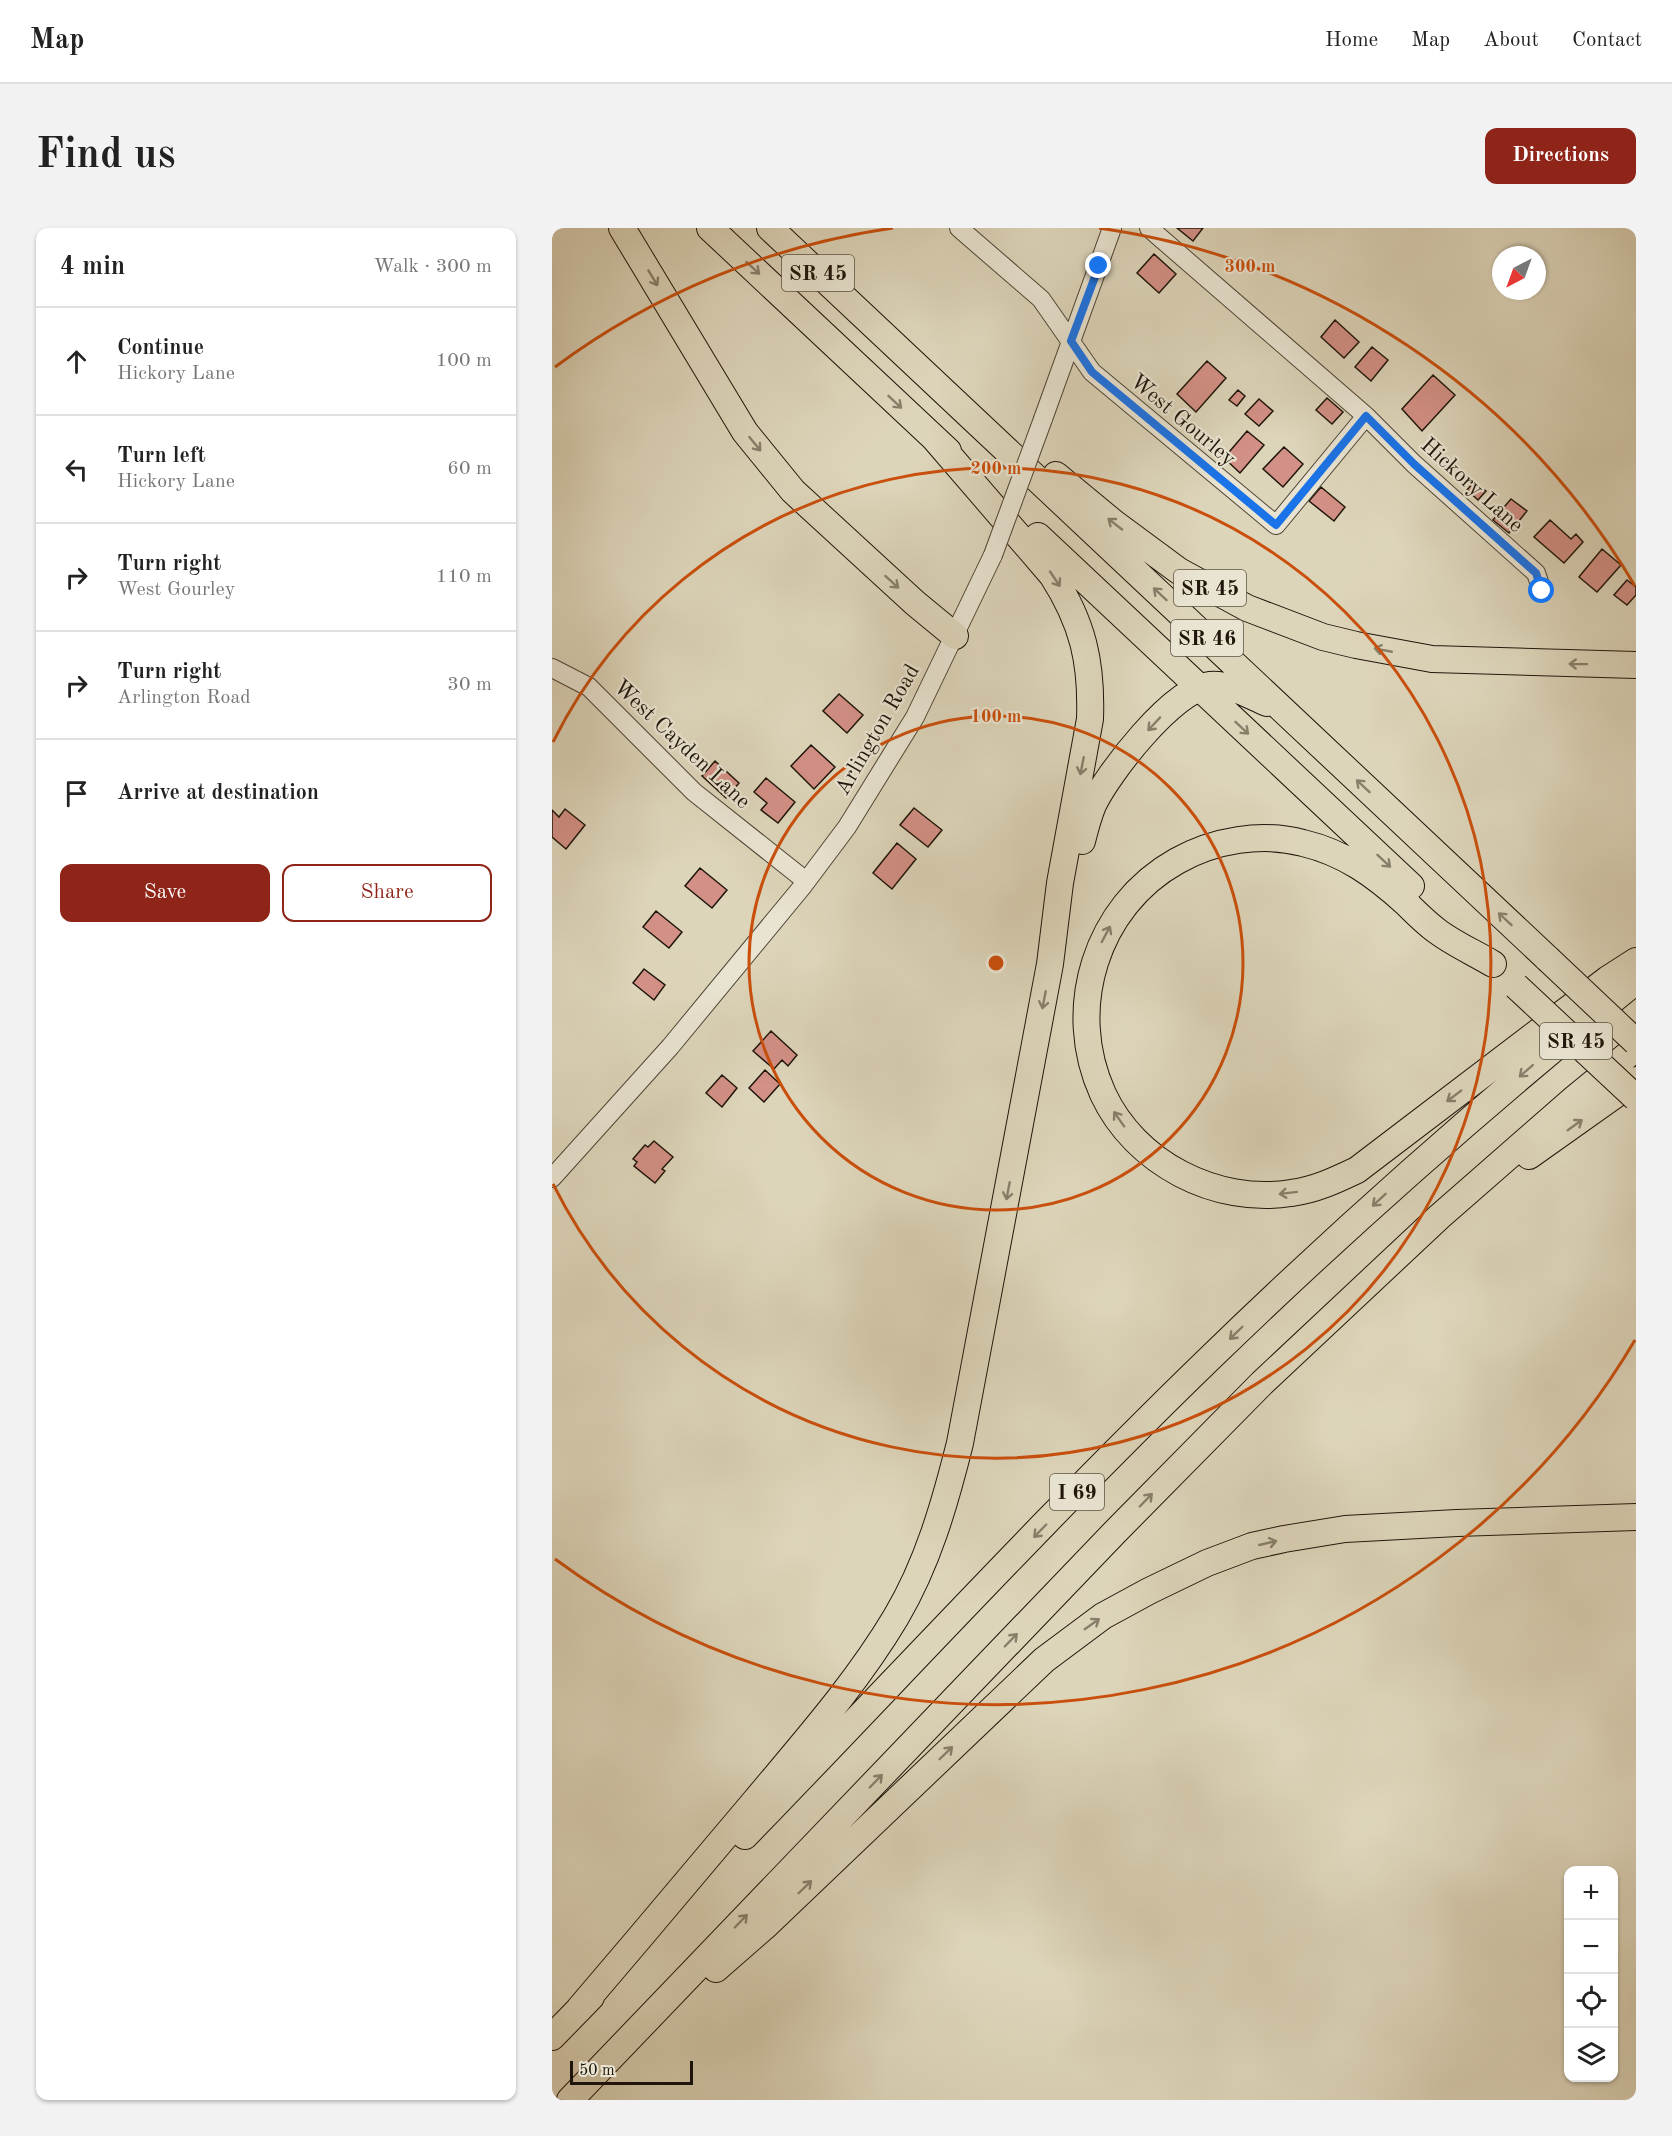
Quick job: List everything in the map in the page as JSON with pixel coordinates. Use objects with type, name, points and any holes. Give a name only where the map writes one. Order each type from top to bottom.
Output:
[{"type":"highway","points":[[622,228],[745,432],[765,457],[793,491],[915,603],[955,636]]},
{"type":"highway","name":"SR 45","points":[[710,228],[1636,1098]]},
{"type":"highway","name":"SR 45","points":[[770,228],[865,318],[1131,536],[1179,571],[1247,608],[1323,637],[1432,659],[1636,666]]},
{"type":"highway","name":"SR 46","points":[[865,318],[1636,1042]]},
{"type":"highway","points":[[579,2009],[859,1675],[897,1615],[921,1565],[942,1512],[960,1443],[1050,964],[1060,883],[1090,719],[1091,693],[1087,654],[1077,619],[1067,598],[1052,575],[935,439]]},
{"type":"highway","points":[[1050,964],[1086,826],[1099,795],[1114,770],[1166,712],[1199,688],[1218,685],[1281,708]]},
{"type":"highway","points":[[1493,964],[1437,931],[1368,871],[1345,857],[1302,842],[1279,839],[1229,841],[1205,848],[1165,867],[1137,890],[1116,916],[1099,947],[1088,984],[1087,1024],[1091,1057],[1104,1094],[1115,1114],[1147,1152],[1170,1168],[1193,1180],[1231,1191],[1267,1195],[1291,1193],[1319,1187],[1356,1170],[1608,979],[1636,961]]},
{"type":"highway","name":"I 69","points":[[552,2037],[1207,1360],[1406,1174],[1543,1056],[1636,981]]},
{"type":"highway","name":"I 69","points":[[570,2100],[1262,1383],[1439,1217],[1636,1048]]},
{"type":"highway","points":[[1439,1217],[1568,1130],[1636,1080]]},
{"type":"highway","points":[[589,2080],[764,1927],[1044,1660],[1102,1616],[1207,1563],[1252,1546],[1318,1532],[1372,1526],[1636,1517]]},
{"type":"street","name":"West Gourley","points":[[959,228],[1041,299],[1092,372],[1276,525],[1366,416]]},
{"type":"street","name":"Arlington Road","points":[[552,1178],[670,1047],[806,881],[847,827],[909,727],[993,555],[1112,228]]},
{"type":"street","name":"Hickory Lane","points":[[1149,228],[1366,416],[1414,464],[1536,573],[1542,591]]},
{"type":"street","name":"West Cayden Lane","points":[[552,668],[589,687],[694,792],[806,881]]},
{"type":"building","points":[[1177,228],[1203,228],[1193,241]]},
{"type":"building","points":[[1154,254],[1176,274],[1159,293],[1137,273]]},
{"type":"building","points":[[1335,320],[1359,342],[1344,358],[1321,337]]},
{"type":"building","points":[[1372,347],[1388,360],[1371,381],[1355,367]]},
{"type":"building","points":[[1207,361],[1226,378],[1196,412],[1177,394]]},
{"type":"building","points":[[1433,375],[1455,395],[1422,431],[1402,409]]},
{"type":"building","points":[[1238,390],[1245,396],[1237,406],[1229,400]]},
{"type":"building","points":[[1327,398],[1343,412],[1332,424],[1316,410]]},
{"type":"building","points":[[1259,399],[1273,411],[1259,426],[1245,414]]},
{"type":"building","points":[[1247,431],[1264,445],[1240,473],[1224,458]]},
{"type":"building","points":[[1284,447],[1303,464],[1283,487],[1263,469]]},
{"type":"building","points":[[1474,482],[1486,491],[1478,500],[1467,490]]},
{"type":"building","points":[[1321,487],[1345,507],[1334,521],[1309,501]]},
{"type":"building","points":[[1511,499],[1527,511],[1509,533],[1493,520]]},
{"type":"building","points":[[1550,520],[1571,539],[1576,534],[1583,542],[1564,563],[1534,537]]},
{"type":"building","points":[[1602,549],[1621,565],[1597,592],[1579,577]]},
{"type":"building","points":[[1627,580],[1636,587],[1636,595],[1627,605],[1614,595]]},
{"type":"building","points":[[839,694],[863,715],[847,733],[823,711]]},
{"type":"building","points":[[811,745],[835,767],[814,789],[791,766]]},
{"type":"building","points":[[715,761],[739,783],[726,798],[702,776]]},
{"type":"building","points":[[766,778],[795,802],[778,823],[761,810],[767,803],[754,792]]},
{"type":"building","points":[[914,808],[942,830],[928,847],[900,825]]},
{"type":"building","points":[[565,809],[585,825],[566,849],[552,837],[552,810],[559,817]]},
{"type":"building","points":[[897,843],[916,859],[892,889],[873,873]]},
{"type":"building","points":[[700,868],[727,890],[712,908],[685,886]]},
{"type":"building","points":[[656,911],[682,932],[669,948],[643,927]]},
{"type":"building","points":[[644,969],[665,985],[654,1000],[633,983]]},
{"type":"building","points":[[771,1031],[797,1055],[788,1066],[782,1060],[774,1069],[753,1051]]},
{"type":"building","points":[[765,1070],[780,1084],[764,1102],[749,1088]]},
{"type":"building","points":[[722,1075],[737,1088],[722,1107],[706,1093]]},
{"type":"building","points":[[654,1141],[673,1157],[662,1169],[665,1171],[655,1183],[634,1166],[637,1162],[633,1159],[645,1145],[648,1147]]},
{"type":"route","points":[[1099,266],[1071,341],[1092,372],[1276,525],[1366,416],[1414,464],[1536,573],[1542,591]]}]
